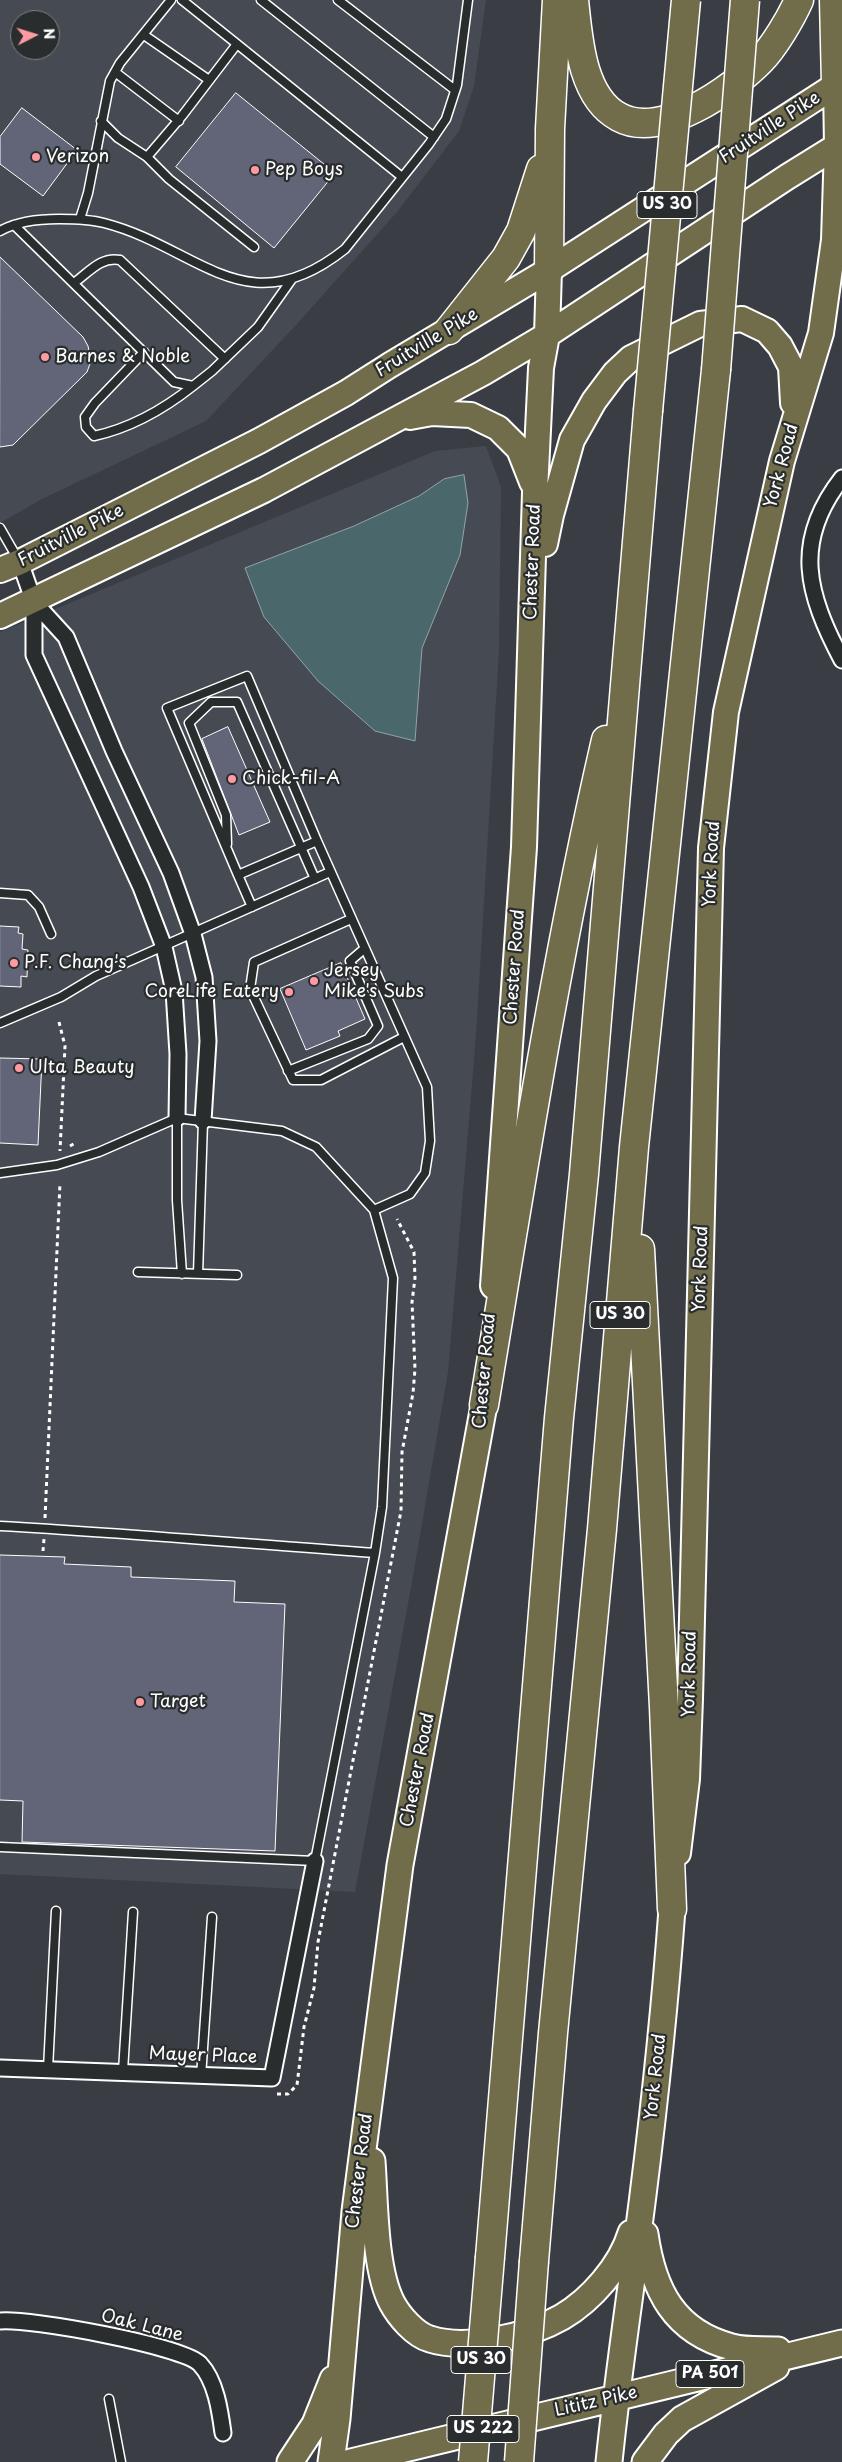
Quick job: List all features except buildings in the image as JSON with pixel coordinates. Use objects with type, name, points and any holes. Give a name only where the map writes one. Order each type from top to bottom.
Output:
[{"type":"highway","points":[[548,270],[550,128],[557,0]]},
{"type":"highway","points":[[574,0],[584,68],[600,99],[618,117],[634,123],[662,122],[709,101],[761,60],[793,14],[799,0]]},
{"type":"highway","name":"US 30","points":[[473,2462],[559,1418],[584,1174],[648,410],[686,0]]},
{"type":"highway","name":"US 30","points":[[519,2462],[553,2033],[601,1539],[634,1148],[716,370],[745,0]]},
{"type":"highway","points":[[834,0],[836,85]]},
{"type":"highway","points":[[449,330],[506,258],[521,231],[538,183],[550,128]]},
{"type":"highway","points":[[484,1405],[537,1082],[586,826],[630,639]]},
{"type":"highway","points":[[634,1148],[664,1707],[672,1909]]},
{"type":"highway","name":"Chester Road","points":[[331,2462],[337,2419],[355,2211],[400,1865],[484,1405]]},
{"type":"highway","name":"York Road","points":[[609,2462],[615,2398],[643,2194],[664,2005],[672,1909]]},
{"type":"highway","points":[[368,2111],[380,2262],[386,2287],[392,2303],[402,2317],[418,2333],[430,2339],[483,2343],[528,2333],[562,2317],[585,2301],[618,2262],[629,2239],[643,2194]]},
{"type":"highway","points":[[643,2194],[644,2230],[650,2264],[665,2302],[679,2318],[705,2338],[734,2348],[805,2351]]},
{"type":"highway","name":"Lititz Pike","points":[[351,2462],[842,2343]]},
{"type":"highway","points":[[645,2462],[666,2434],[682,2419],[805,2351]]},
{"type":"highway","points":[[290,2462],[315,2424],[342,2358]]},
{"type":"main road","name":"York Road","points":[[672,1909],[687,1779],[711,848],[726,712],[782,461],[821,333],[838,232],[836,85]]},
{"type":"main road","name":"Fruitville Pike","points":[[10,566],[259,441],[346,393],[548,270],[836,85]]},
{"type":"main road","points":[[0,616],[34,602],[264,490],[483,373],[546,335],[778,182],[838,146]]},
{"type":"main road","name":"Chester Road","points":[[484,1405],[524,847],[535,492],[542,368],[546,335],[548,270]]},
{"type":"main road","points":[[531,621],[551,514],[572,440],[594,401],[615,373],[631,358],[700,324],[742,319],[767,331],[780,346],[791,367],[795,420]]},
{"type":"main road","points":[[394,420],[432,413],[471,415],[498,428],[519,449],[535,492]]},
{"type":"street","points":[[842,478],[829,495],[816,524],[810,544],[809,568],[817,608],[842,660]]},
{"type":"street","points":[[10,566],[34,602],[66,637],[114,752],[171,873],[193,934],[204,977],[208,1032],[203,1121]]},
{"type":"street","points":[[34,602],[34,655],[141,887],[164,946],[174,991],[178,1054],[177,1118]]},
{"type":"street","name":"Mayer Place","points":[[0,2068],[201,2077],[272,2078],[315,1861]]},
{"type":"street","name":"Oak Lane","points":[[0,2320],[52,2324],[188,2356],[200,2364],[213,2389],[223,2433]]},
{"type":"lane","points":[[80,219],[88,193],[110,81],[171,0]]},
{"type":"lane","points":[[182,0],[402,177]]},
{"type":"lane","points":[[261,0],[434,137]]},
{"type":"lane","points":[[338,0],[455,90]]},
{"type":"lane","points":[[0,231],[14,225],[46,219],[80,219],[120,228],[212,272],[234,280],[252,282],[292,279],[314,270],[345,249],[434,137],[446,118],[455,90],[468,0]]},
{"type":"lane","points":[[144,35],[209,80]]},
{"type":"lane","points":[[147,157],[237,44]]},
{"type":"lane","points":[[115,72],[178,120]]},
{"type":"lane","points":[[101,120],[118,138],[147,157],[169,179],[254,248]]},
{"type":"lane","points":[[14,225],[174,382],[193,386]]},
{"type":"lane","points":[[74,283],[103,261],[112,258],[120,260],[225,359]]},
{"type":"lane","points":[[144,352],[95,403],[85,417],[86,427],[94,436],[138,421],[166,407],[193,386],[225,359],[258,327],[292,279]]},
{"type":"lane","points":[[0,528],[10,566]]},
{"type":"lane","points":[[252,907],[167,708],[247,676],[330,872],[427,1087],[430,1141],[425,1173],[410,1194],[374,1210]]},
{"type":"lane","points":[[227,848],[226,815],[189,723],[211,702],[237,702],[315,879]]},
{"type":"lane","points":[[238,875],[317,841]]},
{"type":"lane","points":[[0,1023],[61,997],[96,976],[330,872]]},
{"type":"lane","points":[[0,893],[28,895],[39,907],[51,934]]},
{"type":"lane","points":[[351,919],[254,962],[250,989],[293,1080],[321,1080],[404,1037]]},
{"type":"lane","points":[[288,1071],[368,1039],[378,1026],[350,961],[364,949]]},
{"type":"lane","points":[[177,1118],[176,1200],[182,1274]]},
{"type":"lane","points":[[0,1173],[57,1164],[99,1152],[177,1118],[282,1132],[316,1147],[374,1210],[392,1278],[382,1507],[376,1552],[315,1861],[0,1847]]},
{"type":"lane","points":[[198,1274],[203,1121]]},
{"type":"lane","points":[[138,1272],[237,1275]]},
{"type":"lane","points":[[0,1526],[376,1552]]},
{"type":"lane","points":[[48,2069],[56,1911]]},
{"type":"lane","points":[[122,2072],[133,1912]]},
{"type":"lane","points":[[201,2077],[212,1917]]},
{"type":"lane","points":[[109,2399],[121,2462]]},
{"type":"path","points":[[59,1022],[65,1046],[60,1152]]},
{"type":"path","points":[[43,1551],[60,1183]]},
{"type":"shaded area","points":[[0,0],[486,0],[474,86],[459,131],[397,212],[296,325],[206,421],[42,499],[0,523]]},
{"type":"shaded area","points":[[486,446],[501,487],[499,650],[476,1035],[448,1372],[412,1582],[355,1892],[0,1874],[0,632],[435,451]]},
{"type":"water","points":[[464,475],[468,503],[460,555],[422,648],[415,741],[375,731],[318,681],[264,617],[245,568],[354,526],[419,496],[444,479]]},
{"type":"place","name":"Verizon","points":[[36,157]]},
{"type":"place","name":"Pep Boys","points":[[255,170]]},
{"type":"place","name":"Barnes & Noble","points":[[45,357]]},
{"type":"place","name":"Chick-fil-A","points":[[232,779]]},
{"type":"place","name":"P.F. Chang's","points":[[14,963]]},
{"type":"place","name":"Jersey Mike's Subs","points":[[314,981]]},
{"type":"place","name":"CoreLife Eatery","points":[[289,992]]},
{"type":"place","name":"Ulta Beauty","points":[[19,1068]]},
{"type":"place","name":"Target","points":[[140,1702]]}]
